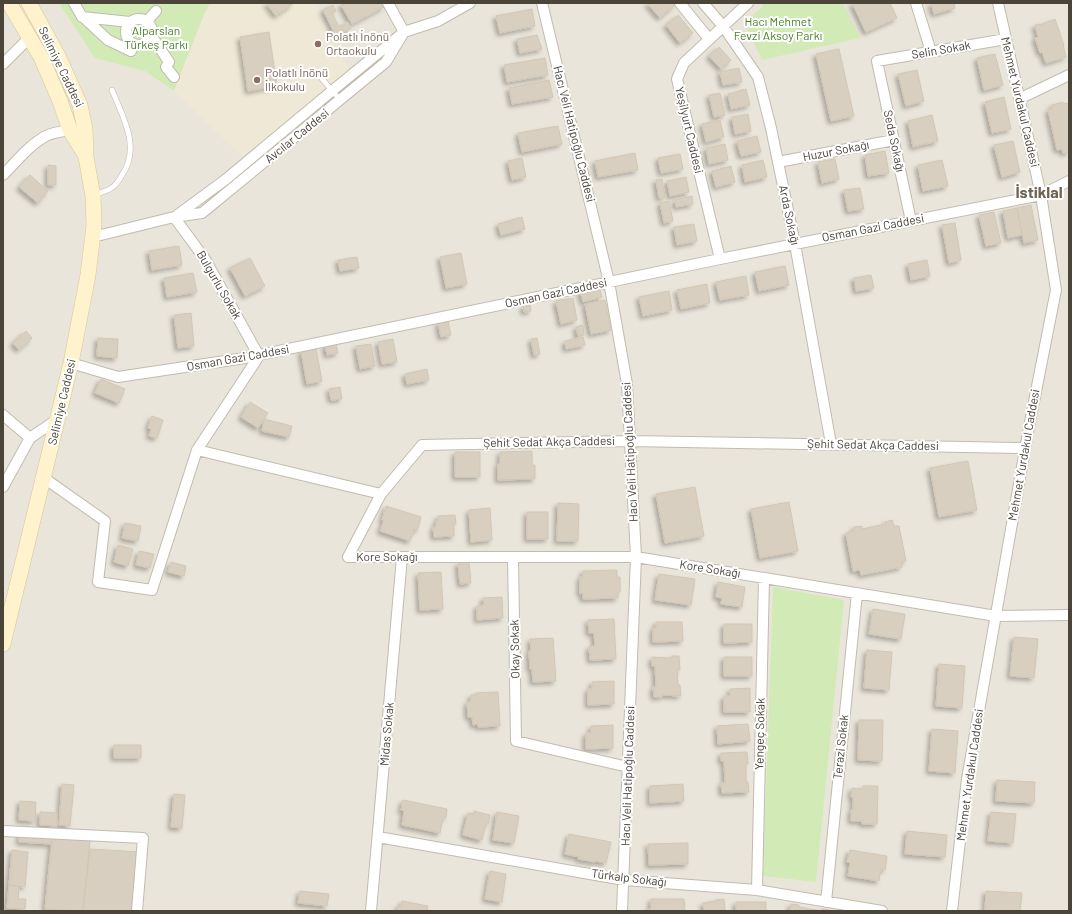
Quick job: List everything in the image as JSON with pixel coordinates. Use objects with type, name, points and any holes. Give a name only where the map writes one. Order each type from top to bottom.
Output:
[{"type":"street","name":"Selimiye Caddesi","points":[[3,644],[71,363],[88,275],[93,237],[93,196],[86,157],[85,130],[80,105],[58,56],[29,3]]},
{"type":"street","points":[[74,3],[82,17],[108,40],[131,51],[133,44]]},
{"type":"street","points":[[388,3],[404,32]]},
{"type":"street","name":"Avcılar Caddesi","points":[[174,217],[225,180],[247,160],[404,32],[438,21],[470,3]]},
{"type":"street","name":"Hacı Veli Hatipoğlu Caddesi","points":[[542,3],[609,282],[627,384],[636,557],[622,911]]},
{"type":"street","points":[[680,3],[709,39]]},
{"type":"street","name":"Arda Sokağı","points":[[703,3],[723,26],[758,77],[771,128],[795,244],[831,444]]},
{"type":"street","name":"Yeşilyurt Caddesi","points":[[720,259],[677,79],[684,63],[748,3]]},
{"type":"street","points":[[916,3],[931,52]]},
{"type":"street","name":"Mehmet Yurdakul Caddesi","points":[[952,911],[967,779],[1025,448],[1056,290],[1041,195],[998,3]]},
{"type":"street","name":"Selimiye Caddesi","points":[[9,9],[30,38],[49,73],[70,130],[86,157]]},
{"type":"street","points":[[146,22],[156,11]]},
{"type":"street","points":[[82,17],[130,22],[138,19],[146,22],[151,28],[151,35],[148,41],[141,45],[133,44],[129,41],[126,34],[126,29],[130,22]]},
{"type":"street","name":"Avcılar Caddesi","points":[[93,237],[174,217],[202,213],[386,62],[404,32]]},
{"type":"street","points":[[151,35],[169,62],[166,67],[174,77]]},
{"type":"street","points":[[3,64],[30,38]]},
{"type":"street","name":"Selin Sokak","points":[[877,61],[1006,39]]},
{"type":"street","name":"Seda Sokağı","points":[[877,61],[911,221]]},
{"type":"street","points":[[1019,99],[1069,75]]},
{"type":"street","points":[[3,175],[46,136],[70,130]]},
{"type":"street","name":"Huzur Sokağı","points":[[778,162],[894,140]]},
{"type":"street","name":"Osman Gazi Caddesi","points":[[71,363],[118,377],[259,356],[720,259],[1041,195],[1069,180]]},
{"type":"street","name":"Bulgurlu Sokak","points":[[174,217],[205,259],[259,356]]},
{"type":"street","points":[[44,478],[105,521],[98,582],[152,590],[197,450],[259,356]]},
{"type":"street","points":[[3,415],[30,438]]},
{"type":"street","points":[[3,487],[30,438],[58,419]]},
{"type":"street","name":"Şehit Sedat Akça Caddesi","points":[[348,557],[381,494],[422,445],[630,441],[1025,448]]},
{"type":"street","points":[[197,450],[381,494]]},
{"type":"street","name":"Kore Sokağı","points":[[348,557],[636,557],[996,616],[1069,615]]},
{"type":"street","name":"Midas Sokak","points":[[371,911],[402,557]]},
{"type":"street","name":"Okay Sokak","points":[[513,557],[516,741],[628,767]]},
{"type":"street","name":"Yengeç Sokak","points":[[757,890],[764,578]]},
{"type":"street","name":"Terazi Sokak","points":[[826,902],[857,593]]},
{"type":"street","points":[[3,831],[143,838],[137,911]]},
{"type":"street","name":"Türkalp Sokağı","points":[[378,837],[624,880],[757,890],[882,911]]},
{"type":"lane","points":[[318,74],[340,100]]},
{"type":"lane","points":[[93,196],[110,189],[117,183],[127,168],[130,159],[131,149],[128,130],[112,90]]},
{"type":"shaded area","points":[[3,3],[1069,3],[1069,911],[3,911]]},
{"type":"shaded area","name":"Polatlı İnönü İlkokulu","points":[[210,3],[314,3],[349,70],[247,161],[174,91],[204,14]]},
{"type":"green space","name":"Alparslan Türkeş Parkı","points":[[59,3],[210,3],[204,14],[174,91],[145,71],[95,58]]},
{"type":"green space","name":"Hacı Mehmet Fevzi Aksoy Parkı","points":[[762,3],[843,3],[860,38],[762,60],[744,22],[763,7]]},
{"type":"green space","points":[[773,587],[844,600],[816,882],[763,876]]},
{"type":"building","points":[[266,3],[294,3],[276,16]]},
{"type":"building","points":[[345,3],[381,3],[384,7],[352,24],[341,5]]},
{"type":"building","points":[[647,3],[675,3],[676,4],[660,18]]},
{"type":"building","points":[[852,3],[890,3],[897,18],[866,32]]},
{"type":"building","points":[[931,3],[954,3],[955,8],[934,14]]},
{"type":"building","points":[[333,5],[336,11],[332,13],[339,27],[348,22],[351,28],[336,36],[323,10]]},
{"type":"building","points":[[532,9],[535,26],[500,33],[496,16]]},
{"type":"building","points":[[678,15],[693,33],[680,43],[666,25]]},
{"type":"building","points":[[1055,19],[1064,45],[1066,57],[1046,63],[1042,52],[1040,53],[1035,38],[1038,37],[1035,25],[1040,25]]},
{"type":"building","points":[[269,32],[277,86],[248,91],[240,37]]},
{"type":"building","points":[[537,35],[542,49],[520,53],[517,39]]},
{"type":"building","points":[[719,47],[731,60],[721,69],[709,56]]},
{"type":"building","points":[[839,49],[854,116],[831,121],[816,54]]},
{"type":"building","points":[[995,54],[1003,85],[984,90],[977,58]]},
{"type":"building","points":[[545,58],[548,75],[507,82],[504,65]]},
{"type":"building","points":[[739,68],[742,82],[723,85],[720,72]]},
{"type":"building","points":[[917,70],[924,101],[906,106],[898,74]]},
{"type":"building","points":[[549,80],[553,97],[512,104],[509,88]]},
{"type":"building","points":[[746,89],[750,105],[731,109],[728,94]]},
{"type":"building","points":[[720,93],[725,115],[714,117],[709,95]]},
{"type":"building","points":[[1004,97],[1011,129],[992,133],[985,102]]},
{"type":"building","points":[[1063,102],[1063,104],[1069,103],[1069,152],[1063,153],[1062,149],[1057,150],[1048,110],[1052,109],[1052,105]]},
{"type":"building","points":[[748,114],[751,131],[735,134],[732,117]]},
{"type":"building","points":[[932,115],[938,141],[913,147],[908,121]]},
{"type":"building","points":[[720,120],[724,137],[706,142],[702,124]]},
{"type":"building","points":[[558,126],[562,144],[522,152],[518,133]]},
{"type":"building","points":[[757,136],[761,152],[741,156],[737,141]]},
{"type":"building","points":[[1013,141],[1020,172],[1002,177],[994,145]]},
{"type":"building","points":[[725,144],[728,160],[709,164],[706,148]]},
{"type":"building","points":[[885,151],[889,173],[868,176],[865,155]]},
{"type":"building","points":[[635,153],[638,170],[598,177],[595,161]]},
{"type":"building","points":[[680,154],[683,169],[661,173],[658,158]]},
{"type":"building","points":[[522,158],[526,177],[512,180],[508,161]]},
{"type":"building","points":[[835,159],[839,179],[822,183],[818,162]]},
{"type":"building","points":[[763,160],[767,177],[745,182],[742,165]]},
{"type":"building","points":[[942,160],[948,186],[923,191],[918,165]]},
{"type":"building","points":[[48,165],[56,166],[56,185],[48,185]]},
{"type":"building","points":[[731,166],[735,182],[716,187],[712,171]]},
{"type":"building","points":[[30,175],[48,191],[38,203],[19,187]]},
{"type":"building","points":[[686,177],[689,192],[670,196],[667,181]]},
{"type":"building","points":[[662,179],[665,197],[659,198],[656,180]]},
{"type":"building","points":[[860,188],[864,209],[848,211],[844,190]]},
{"type":"building","points":[[692,196],[693,204],[676,207],[675,200]]},
{"type":"building","points":[[669,201],[673,221],[664,223],[660,203]]},
{"type":"building","points":[[1031,205],[1038,240],[1024,243],[1017,208]]},
{"type":"building","points":[[1017,208],[1022,235],[1008,238],[1003,211]]},
{"type":"building","points":[[994,212],[1001,243],[986,246],[979,215]]},
{"type":"building","points":[[522,217],[525,229],[501,235],[498,224]]},
{"type":"building","points":[[955,223],[961,260],[949,263],[942,225]]},
{"type":"building","points":[[694,224],[697,241],[677,245],[674,227]]},
{"type":"building","points":[[179,246],[182,265],[152,270],[149,251]]},
{"type":"building","points":[[461,253],[467,284],[446,288],[440,257]]},
{"type":"building","points":[[357,257],[359,268],[340,271],[338,260]]},
{"type":"building","points":[[250,258],[265,286],[245,296],[230,268]]},
{"type":"building","points":[[927,260],[930,276],[911,280],[908,264]]},
{"type":"building","points":[[785,266],[789,285],[759,291],[755,272]]},
{"type":"building","points":[[193,273],[197,292],[167,297],[164,278]]},
{"type":"building","points":[[871,275],[874,288],[856,291],[854,278]]},
{"type":"building","points":[[746,276],[749,295],[720,300],[716,282]]},
{"type":"building","points":[[707,284],[710,303],[681,309],[677,290]]},
{"type":"building","points":[[599,286],[602,297],[583,302],[580,291]]},
{"type":"building","points":[[669,291],[672,310],[643,316],[639,297]]},
{"type":"building","points":[[573,298],[577,320],[561,324],[556,301]]},
{"type":"building","points":[[605,300],[611,330],[591,334],[585,304]]},
{"type":"building","points":[[530,305],[531,311],[524,312],[523,306]]},
{"type":"building","points":[[191,313],[194,346],[178,348],[174,315]]},
{"type":"building","points":[[448,321],[451,335],[441,337],[438,323]]},
{"type":"building","points":[[583,325],[584,335],[578,336],[576,327]]},
{"type":"building","points":[[26,331],[32,338],[19,350],[13,343]]},
{"type":"building","points":[[583,337],[585,345],[566,349],[565,341]]},
{"type":"building","points":[[98,338],[118,339],[117,358],[97,356]]},
{"type":"building","points":[[537,338],[540,354],[534,355],[531,339]]},
{"type":"building","points":[[393,339],[397,362],[382,364],[378,342]]},
{"type":"building","points":[[336,343],[338,353],[327,355],[325,345]]},
{"type":"building","points":[[371,344],[375,366],[360,369],[356,346]]},
{"type":"building","points":[[316,348],[322,381],[307,384],[301,351]]},
{"type":"building","points":[[427,369],[429,380],[407,384],[405,374]]},
{"type":"building","points":[[101,379],[125,389],[119,403],[95,393]]},
{"type":"building","points":[[340,387],[342,399],[331,400],[329,389]]},
{"type":"building","points":[[250,402],[268,413],[258,428],[241,417]]},
{"type":"building","points":[[152,416],[163,420],[157,438],[149,436],[151,429],[148,428]]},
{"type":"building","points":[[264,419],[292,426],[289,437],[262,431]]},
{"type":"building","points":[[532,451],[532,465],[535,465],[535,479],[498,480],[500,452]]},
{"type":"building","points":[[455,452],[480,452],[480,477],[455,477]]},
{"type":"building","points":[[968,461],[977,510],[939,517],[930,468]]},
{"type":"building","points":[[695,487],[704,536],[665,543],[656,494]]},
{"type":"building","points":[[789,502],[798,551],[760,558],[751,509]]},
{"type":"building","points":[[558,503],[579,504],[578,541],[557,541]]},
{"type":"building","points":[[386,506],[421,517],[417,531],[414,529],[410,541],[380,531],[384,520],[382,520]]},
{"type":"building","points":[[490,508],[492,540],[471,542],[469,510]]},
{"type":"building","points":[[527,512],[548,512],[548,539],[527,539]]},
{"type":"building","points":[[455,515],[456,524],[454,524],[454,536],[434,537],[433,527],[436,527],[438,516]]},
{"type":"building","points":[[892,520],[894,526],[899,526],[906,561],[901,562],[902,567],[861,575],[860,570],[853,571],[846,533],[854,531],[854,527],[862,526],[862,529],[886,524],[885,522]]},
{"type":"building","points":[[125,523],[141,526],[138,541],[122,538]]},
{"type":"building","points":[[118,545],[133,549],[128,566],[114,562]]},
{"type":"building","points":[[139,551],[154,554],[150,568],[136,565]]},
{"type":"building","points":[[171,562],[186,566],[184,576],[168,572]]},
{"type":"building","points":[[469,562],[471,583],[460,584],[458,563]]},
{"type":"building","points":[[617,570],[617,577],[620,577],[620,592],[618,592],[618,598],[583,599],[583,593],[580,594],[580,577],[583,577],[583,571]]},
{"type":"building","points":[[441,572],[443,609],[420,610],[418,573]]},
{"type":"building","points":[[659,574],[695,579],[691,605],[655,600]]},
{"type":"building","points":[[718,582],[745,587],[742,607],[721,604],[722,598],[716,597]]},
{"type":"building","points":[[502,597],[503,618],[477,620],[477,606],[484,605],[483,598]]},
{"type":"building","points":[[873,609],[905,614],[901,639],[869,634]]},
{"type":"building","points":[[614,619],[616,659],[590,660],[589,647],[595,646],[594,633],[589,633],[588,620]]},
{"type":"building","points":[[656,622],[682,622],[683,641],[653,642],[653,628],[656,628]]},
{"type":"building","points":[[724,624],[752,624],[752,642],[724,643]]},
{"type":"building","points":[[1014,637],[1038,639],[1034,678],[1010,676]]},
{"type":"building","points":[[553,638],[556,681],[533,682],[532,669],[530,669],[530,639]]},
{"type":"building","points":[[867,650],[892,652],[889,690],[864,688]]},
{"type":"building","points":[[672,656],[679,656],[680,670],[677,670],[678,685],[680,685],[681,696],[662,695],[662,697],[654,697],[653,687],[656,687],[655,666],[652,666],[652,657],[672,658]]},
{"type":"building","points":[[724,657],[752,657],[752,676],[724,676]]},
{"type":"building","points":[[939,664],[965,666],[962,708],[936,706]]},
{"type":"building","points":[[614,681],[614,704],[588,705],[588,689],[592,689],[592,682]]},
{"type":"building","points":[[750,688],[750,712],[724,712],[724,696],[730,696],[730,689]]},
{"type":"building","points":[[498,692],[500,726],[478,727],[478,724],[473,725],[472,717],[468,717],[467,702],[471,702],[471,695],[476,695],[476,693]]},
{"type":"building","points":[[859,720],[883,720],[882,761],[858,760]]},
{"type":"building","points":[[748,724],[750,741],[718,744],[717,726]]},
{"type":"building","points":[[613,725],[613,748],[586,749],[586,733],[591,733],[591,726]]},
{"type":"building","points":[[932,729],[958,731],[955,773],[929,771]]},
{"type":"building","points":[[114,745],[141,745],[141,758],[114,758]]},
{"type":"building","points":[[747,752],[748,764],[746,764],[746,782],[748,782],[749,792],[722,793],[721,783],[725,783],[724,761],[721,761],[721,753]]},
{"type":"building","points":[[997,780],[1035,782],[1034,803],[996,801]]},
{"type":"building","points":[[62,784],[74,785],[70,826],[59,825]]},
{"type":"building","points":[[683,784],[684,801],[650,803],[650,786]]},
{"type":"building","points":[[863,786],[878,786],[877,824],[862,824],[862,821],[851,821],[851,810],[853,810],[853,797],[851,797],[852,788],[863,789]]},
{"type":"building","points":[[174,794],[185,795],[182,828],[171,827]]},
{"type":"building","points":[[403,800],[447,809],[446,818],[443,818],[440,833],[402,825],[404,811],[401,810]]},
{"type":"building","points":[[20,801],[36,802],[35,821],[19,820]]},
{"type":"building","points":[[474,811],[490,815],[482,840],[463,835],[468,813],[474,814]]},
{"type":"building","points":[[40,812],[57,813],[57,826],[40,825]]},
{"type":"building","points":[[497,812],[519,816],[514,843],[493,840]]},
{"type":"building","points":[[991,812],[1016,814],[1013,843],[988,841]]},
{"type":"building","points":[[907,831],[947,835],[945,857],[905,854]]},
{"type":"building","points":[[20,833],[52,835],[51,844],[19,842]]},
{"type":"building","points":[[569,834],[611,842],[606,863],[578,859],[579,857],[565,854]]},
{"type":"building","points":[[52,838],[90,841],[83,911],[45,909]]},
{"type":"building","points":[[688,843],[688,864],[649,865],[648,844]]},
{"type":"building","points":[[90,849],[140,852],[134,911],[83,911]]},
{"type":"building","points":[[12,850],[28,852],[25,887],[9,885]]},
{"type":"building","points":[[850,850],[887,856],[885,870],[881,869],[879,881],[848,876],[850,863],[847,862]]},
{"type":"building","points":[[490,871],[506,874],[502,902],[485,899]]},
{"type":"building","points":[[9,885],[19,887],[18,899],[26,899],[25,909],[7,908]]},
{"type":"building","points":[[300,891],[329,894],[327,906],[298,903]]},
{"type":"building","points":[[986,891],[1022,893],[1020,911],[985,911]]},
{"type":"building","points":[[651,899],[684,899],[685,911],[649,911],[649,909],[651,909]]},
{"type":"building","points":[[724,899],[725,910],[727,911],[704,911],[703,903]]},
{"type":"building","points":[[402,901],[428,906],[427,911],[397,911],[398,906],[401,907]]},
{"type":"building","points":[[736,902],[766,902],[766,911],[736,911]]},
{"type":"building","points":[[791,904],[799,905],[799,907],[822,911],[790,911]]},
{"type":"building","points":[[822,909],[829,910],[829,911],[822,911]]},
{"type":"place","name":"Polatlı İnönü Ortaokulu","points":[[318,44]]},
{"type":"place","name":"Polatlı İnönü İlkokulu","points":[[257,80]]},
{"type":"district","name":"İstiklal","points":[[1039,192]]}]
